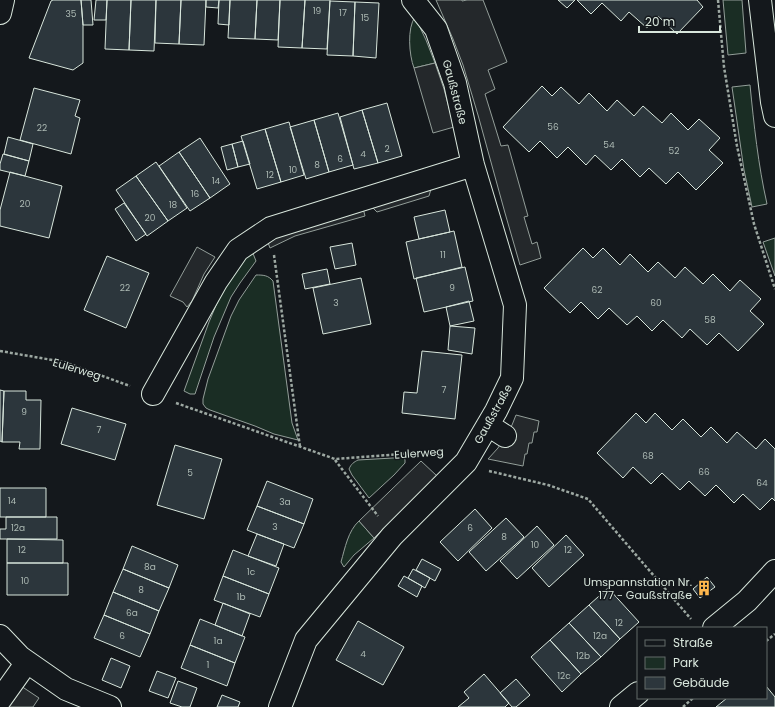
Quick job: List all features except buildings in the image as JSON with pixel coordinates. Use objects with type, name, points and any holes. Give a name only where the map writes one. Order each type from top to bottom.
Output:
[{"type":"street","points":[[0,12],[3,0]]},
{"type":"street","name":"Gaußstraße","points":[[280,707],[306,640],[392,536],[414,507],[466,462],[496,431],[496,411],[512,378],[515,306],[488,184],[473,165],[449,86],[449,46],[413,0]]},
{"type":"street","points":[[760,0],[775,116]]},
{"type":"street","points":[[153,394],[216,282],[238,250],[271,228],[327,214],[398,193],[473,165]]},
{"type":"street","points":[[747,601],[775,571]]},
{"type":"street","points":[[704,625],[747,601],[775,588]]},
{"type":"street","points":[[0,636],[20,657],[66,689],[110,707]]},
{"type":"street","points":[[0,700],[27,662]]},
{"type":"street","points":[[622,707],[637,694]]},
{"type":"path","points":[[718,0],[724,67],[737,146],[754,224],[775,289]]},
{"type":"path","points":[[271,228],[300,447]]},
{"type":"path","name":"Eulerweg","points":[[0,350],[64,362],[230,423],[335,459],[453,450],[466,462],[482,470],[548,485],[588,499],[704,625]]},
{"type":"path","points":[[335,459],[392,536]]},
{"type":"path","points":[[767,640],[775,634]]},
{"type":"path","points":[[683,707],[692,699]]},
{"type":"green space","points":[[723,0],[742,0],[746,53],[728,55]]},
{"type":"green space","points":[[415,17],[435,63],[414,68],[411,56],[410,35],[412,22]]},
{"type":"green space","points":[[750,85],[759,159],[767,204],[752,207],[744,170],[732,87]]},
{"type":"green space","points":[[775,238],[775,276],[763,242]]},
{"type":"green space","points":[[252,251],[256,261],[231,297],[214,337],[195,394],[190,394],[184,391],[209,322],[225,284],[243,260]]},
{"type":"green space","points":[[256,275],[265,276],[273,281],[292,423],[298,440],[274,434],[210,410],[203,404],[208,379],[231,316],[239,300]]},
{"type":"green space","points":[[403,458],[405,459],[405,463],[369,498],[349,469],[354,462],[358,460]]},
{"type":"green space","points":[[359,521],[374,538],[354,555],[344,567],[341,562],[346,546],[352,530]]},
{"type":"shaded area","points":[[436,0],[483,0],[507,62],[488,70],[495,89],[485,94],[501,146],[508,145],[528,216],[524,217],[532,244],[537,242],[541,258],[520,265],[463,65]]},
{"type":"shaded area","points":[[435,63],[444,89],[454,127],[433,133],[414,68]]},
{"type":"shaded area","points":[[431,189],[429,196],[377,212],[371,206]]},
{"type":"shaded area","points":[[363,208],[365,216],[295,236],[270,248],[267,240]]},
{"type":"shaded area","points":[[197,247],[215,257],[204,274],[192,301],[187,307],[183,302],[170,296]]},
{"type":"shaded area","points":[[516,415],[539,421],[537,432],[534,432],[532,443],[529,443],[527,454],[525,454],[523,466],[488,459],[498,448],[512,425]]},
{"type":"shaded area","points":[[421,461],[437,476],[374,538],[359,521]]},
{"type":"shaded area","points":[[21,686],[39,698],[33,707],[6,707]]},
{"type":"place","name":"Umspannstation Nr. 177 - Gaußstraße","points":[[704,588]]}]
